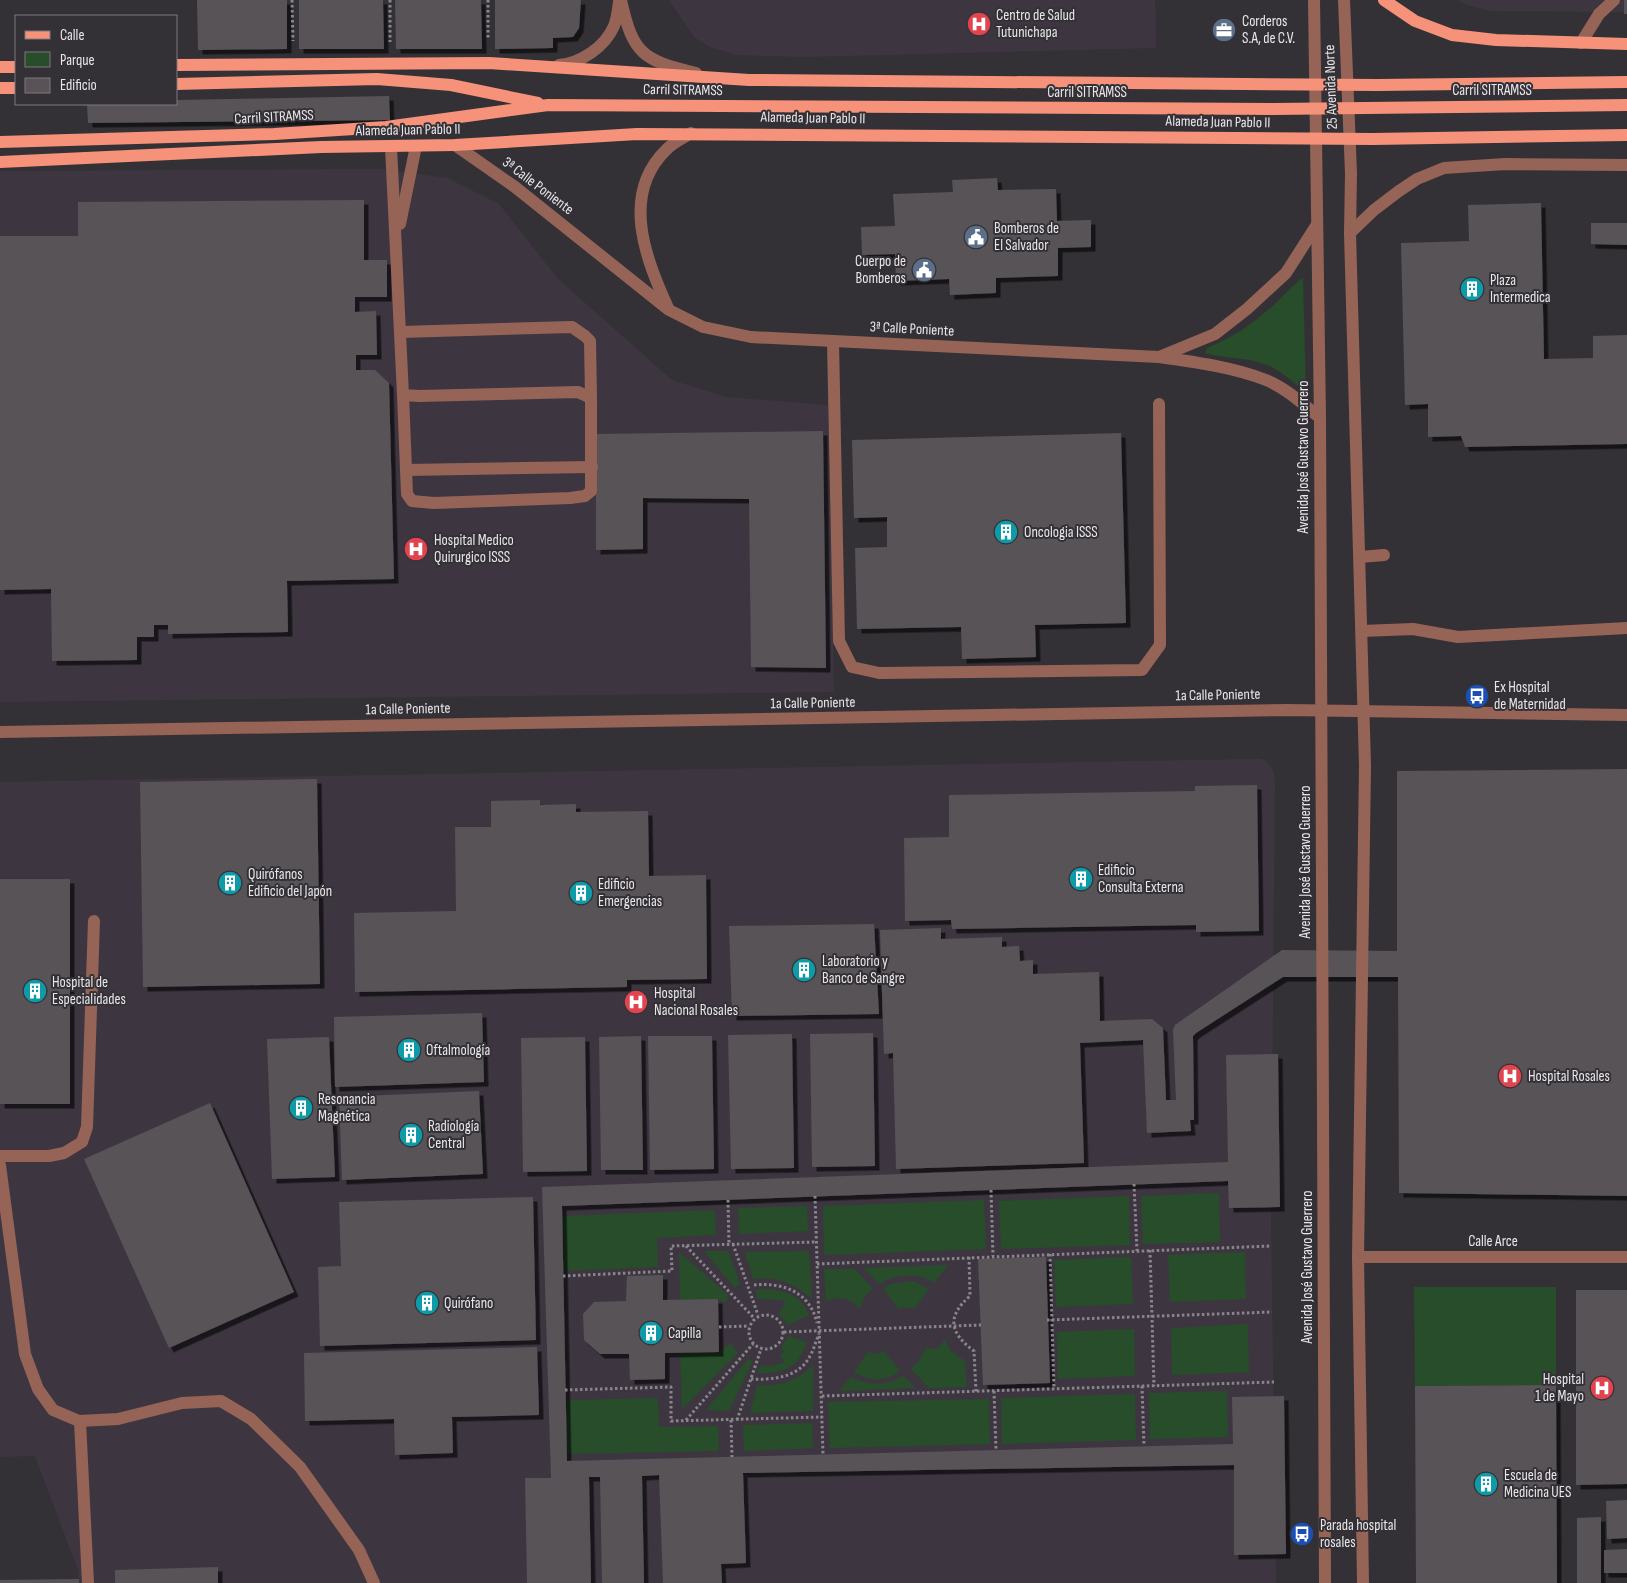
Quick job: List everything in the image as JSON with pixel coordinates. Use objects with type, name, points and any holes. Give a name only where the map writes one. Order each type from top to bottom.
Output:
[{"type":"main road","points":[[1384,0],[1415,21],[1452,35],[1496,40],[1627,44]]},
{"type":"main road","points":[[178,65],[489,62],[720,79],[1378,85],[1627,82]]},
{"type":"main road","points":[[0,67],[15,67]]},
{"type":"main road","name":"Carril SITRAMSS","points":[[178,84],[377,79],[451,85],[548,105]]},
{"type":"main road","points":[[0,88],[15,88]]},
{"type":"main road","name":"Carril SITRAMSS","points":[[0,142],[274,134],[386,127],[548,105],[1253,109],[1627,105]]},
{"type":"main road","name":"Alameda Juan Pablo II","points":[[0,162],[321,147],[455,145],[637,134],[691,133],[1373,139],[1627,135]]},
{"type":"street","points":[[533,65],[571,64],[594,51],[608,36],[614,25],[620,0]]},
{"type":"street","points":[[620,0],[632,40],[643,54],[665,66],[720,79]]},
{"type":"street","name":"25 Avenida Norte","points":[[1314,0],[1316,141]]},
{"type":"street","name":"25 Avenida Norte","points":[[1344,0],[1351,173],[1350,233]]},
{"type":"street","points":[[1581,43],[1599,14],[1614,0]]},
{"type":"street","points":[[669,310],[649,261],[641,232],[639,210],[643,190],[652,168],[666,149],[691,133]]},
{"type":"street","name":"Avenida José Gustavo Guerrero","points":[[1316,141],[1320,418],[1325,1583]]},
{"type":"street","name":"3ª Calle Poniente","points":[[455,145],[515,187],[669,310],[703,327],[751,337],[1159,357],[1216,366],[1267,380],[1295,396],[1320,418]]},
{"type":"street","points":[[396,243],[416,146]]},
{"type":"street","points":[[391,147],[407,494],[412,501],[434,503],[570,498],[585,496],[591,491],[590,341],[585,336],[572,327],[400,332]]},
{"type":"street","points":[[1363,1583],[1358,1256],[1365,766],[1350,233],[1374,210],[1405,187],[1417,179],[1444,168],[1506,164],[1627,165]]},
{"type":"street","name":"3ª Calle Poniente","points":[[1159,357],[1215,334],[1247,309],[1286,273],[1316,226]]},
{"type":"street","points":[[833,341],[839,641],[852,667],[879,673],[1142,670],[1160,646],[1159,404]]},
{"type":"street","points":[[403,395],[578,392],[591,398]]},
{"type":"street","points":[[406,470],[592,467]]},
{"type":"street","points":[[1360,556],[1384,555]]},
{"type":"street","points":[[1362,631],[1412,629],[1458,637],[1627,628]]},
{"type":"street","name":"1a Calle Poniente","points":[[0,732],[1320,710],[1627,715]]},
{"type":"street","points":[[0,1156],[50,1156],[64,1153],[82,1142],[87,1126],[94,921]]},
{"type":"street","points":[[0,1166],[25,1354],[38,1389],[53,1410],[80,1421],[118,1420],[182,1403],[221,1402],[251,1419],[300,1467],[359,1550],[374,1583]]},
{"type":"street","name":"Calle Arce","points":[[1358,1256],[1627,1257]]},
{"type":"street","points":[[80,1421],[88,1583]]},
{"type":"path","points":[[292,0],[293,64]]},
{"type":"path","points":[[390,0],[391,62]]},
{"type":"path","points":[[488,0],[489,62]]},
{"type":"path","points":[[1134,1184],[1137,1251]]},
{"type":"path","points":[[991,1190],[993,1256]]},
{"type":"path","points":[[815,1196],[823,1454]]},
{"type":"path","points":[[728,1200],[731,1244],[758,1315]]},
{"type":"path","points":[[564,1276],[672,1271],[671,1246],[816,1242]]},
{"type":"path","points":[[685,1246],[754,1318]]},
{"type":"path","points":[[817,1264],[1271,1246]]},
{"type":"path","points":[[1150,1250],[1154,1386]]},
{"type":"path","points":[[1050,1254],[1054,1389]]},
{"type":"path","points":[[969,1257],[970,1296],[962,1303],[954,1315],[953,1326],[958,1337],[974,1351],[976,1392]]},
{"type":"path","points":[[751,1379],[783,1378],[799,1369],[810,1358],[820,1332],[815,1312],[795,1292],[780,1286],[754,1285]]},
{"type":"path","points":[[1047,1320],[1272,1312]]},
{"type":"path","points":[[758,1315],[771,1315],[783,1325],[782,1340],[777,1346],[761,1349],[753,1344],[749,1335],[749,1326],[758,1315]]},
{"type":"path","points":[[784,1332],[980,1325]]},
{"type":"path","points":[[719,1326],[749,1326]]},
{"type":"path","points":[[686,1421],[753,1344]]},
{"type":"path","points":[[737,1420],[761,1349]]},
{"type":"path","points":[[822,1396],[1274,1382]]},
{"type":"path","points":[[1142,1386],[1144,1446]]},
{"type":"path","points":[[565,1390],[670,1387],[672,1421],[822,1417]]},
{"type":"path","points":[[994,1391],[996,1450]]},
{"type":"path","points":[[731,1420],[732,1457]]},
{"type":"shaded area","name":"Centro de Salud Tutunichapa","points":[[669,0],[1155,0],[1156,48],[804,57],[737,55],[710,47],[694,37]]},
{"type":"shaded area","points":[[1457,0],[1627,0],[1627,12],[1492,11],[1467,5]]},
{"type":"shaded area","name":"Hospital Medico Quirurgico ISSS","points":[[381,169],[447,178],[499,204],[558,279],[672,380],[726,397],[828,405],[834,692],[0,702],[0,171]]},
{"type":"shaded area","name":"Hospital Nacional Rosales","points":[[1261,759],[1267,762],[1273,770],[1275,780],[1271,1223],[1276,1583],[79,1583],[78,1570],[35,1456],[0,1457],[0,782]]},
{"type":"green space","points":[[1303,278],[1306,392],[1282,373],[1267,365],[1205,353],[1207,348],[1251,324]]},
{"type":"green space","points":[[1219,1193],[1220,1242],[1143,1244],[1141,1196]]},
{"type":"green space","points":[[1129,1196],[1130,1245],[1001,1249],[999,1201]]},
{"type":"green space","points":[[984,1200],[986,1249],[824,1255],[823,1206]]},
{"type":"green space","points":[[807,1206],[808,1231],[739,1234],[738,1208]]},
{"type":"green space","points":[[715,1210],[716,1235],[657,1238],[658,1267],[563,1271],[561,1216]]},
{"type":"green space","points":[[704,1251],[728,1251],[740,1284],[735,1288]]},
{"type":"green space","points":[[809,1251],[812,1299],[798,1288],[784,1282],[770,1279],[753,1279],[745,1252]]},
{"type":"green space","points":[[679,1252],[728,1295],[727,1303],[718,1299],[680,1300]]},
{"type":"green space","points":[[1245,1252],[1246,1299],[1170,1302],[1168,1255]]},
{"type":"green space","points":[[1131,1257],[1133,1304],[1056,1307],[1054,1260]]},
{"type":"green space","points":[[948,1265],[934,1283],[921,1277],[906,1276],[892,1278],[879,1284],[863,1268]]},
{"type":"green space","points":[[824,1269],[855,1269],[873,1289],[864,1297],[860,1309],[852,1302],[840,1298],[826,1301]]},
{"type":"green space","points":[[913,1281],[929,1289],[914,1309],[906,1307],[899,1309],[883,1289],[891,1284]]},
{"type":"green space","points":[[1414,1287],[1556,1287],[1556,1385],[1415,1386]]},
{"type":"green space","points":[[755,1290],[779,1291],[797,1298],[802,1302],[809,1315],[788,1325],[779,1314],[785,1303],[782,1300],[757,1299]]},
{"type":"green space","points":[[1248,1324],[1249,1372],[1172,1375],[1171,1328]]},
{"type":"green space","points":[[1134,1329],[1135,1376],[1058,1379],[1057,1332]]},
{"type":"green space","points":[[788,1336],[807,1342],[799,1358],[789,1368],[775,1372],[758,1373],[760,1365],[772,1366],[784,1362],[780,1357],[784,1351],[781,1348]]},
{"type":"green space","points":[[944,1339],[951,1351],[965,1361],[967,1387],[929,1388],[911,1369],[920,1359],[926,1348],[937,1348]]},
{"type":"green space","points":[[731,1343],[735,1350],[739,1352],[682,1409],[680,1353],[719,1352]]},
{"type":"green space","points":[[883,1351],[900,1370],[895,1374],[884,1379],[871,1379],[854,1372],[868,1352],[876,1354]]},
{"type":"green space","points":[[748,1359],[753,1361],[729,1411],[706,1410]]},
{"type":"green space","points":[[813,1365],[813,1411],[750,1413],[757,1385],[773,1385],[788,1382],[807,1371]]},
{"type":"green space","points":[[903,1375],[915,1388],[839,1391],[851,1377],[864,1382],[878,1384],[898,1379]]},
{"type":"green space","points":[[1227,1391],[1228,1437],[1150,1439],[1149,1393]]},
{"type":"green space","points":[[1135,1394],[1136,1440],[1002,1444],[1001,1398]]},
{"type":"green space","points":[[658,1398],[659,1427],[718,1426],[719,1451],[567,1454],[566,1400]]},
{"type":"green space","points":[[989,1399],[990,1444],[830,1448],[828,1402]]},
{"type":"green space","points":[[812,1423],[813,1448],[744,1451],[743,1425]]},
{"type":"building","points":[[197,0],[287,0],[287,49],[198,50]]},
{"type":"building","points":[[299,0],[383,0],[384,49],[299,49]]},
{"type":"building","points":[[395,0],[481,0],[482,49],[396,49]]},
{"type":"building","points":[[495,0],[581,0],[579,28],[573,37],[553,38],[553,48],[495,49]]},
{"type":"building","points":[[1624,0],[1627,0],[1627,14],[1624,14]]},
{"type":"building","points":[[389,96],[390,120],[88,123],[87,105],[178,105],[178,100]]},
{"type":"building","name":"Bomberos de El Salvador","points":[[997,178],[998,190],[1056,189],[1057,221],[1091,220],[1091,247],[1058,248],[1058,276],[996,278],[996,293],[950,295],[949,279],[896,281],[895,254],[862,255],[861,227],[895,226],[893,194],[953,192],[952,180]]},
{"type":"building","points":[[364,200],[364,260],[387,260],[387,297],[355,297],[355,312],[376,311],[377,355],[356,355],[356,370],[375,370],[389,383],[394,579],[287,581],[288,632],[168,634],[168,625],[154,625],[154,637],[137,637],[137,660],[52,661],[51,589],[0,590],[0,236],[78,236],[78,202]]},
{"type":"building","name":"Plaza Intermedica","points":[[1541,203],[1544,359],[1593,358],[1593,336],[1627,335],[1627,444],[1465,447],[1461,436],[1428,437],[1428,404],[1405,405],[1401,243],[1469,241],[1468,205]]},
{"type":"building","points":[[1591,223],[1627,223],[1627,245],[1591,244]]},
{"type":"building","points":[[823,431],[826,668],[751,667],[749,499],[643,498],[643,549],[596,550],[596,434]]},
{"type":"building","name":"Oncologia ISSS","points":[[1121,433],[1126,623],[1035,625],[1036,657],[962,659],[961,627],[857,629],[855,548],[887,547],[887,517],[854,518],[852,440]]},
{"type":"building","name":"Hospital Rosales","points":[[1627,769],[1627,1196],[1399,1193],[1398,977],[1283,977],[1196,1033],[1193,1036],[1194,1120],[1190,1120],[1191,1131],[1147,1133],[1143,1040],[1080,1043],[1084,1163],[896,1169],[893,1053],[884,1054],[880,930],[941,928],[941,939],[1002,937],[1002,947],[1019,946],[1020,961],[1033,960],[1033,974],[1099,972],[1100,1021],[1152,1019],[1163,1028],[1166,1100],[1176,1100],[1173,1030],[1175,1025],[1282,950],[1397,951],[1397,771]]},
{"type":"building","name":"Quirófanos Edificio del Japón","points":[[317,779],[320,984],[143,987],[140,782]]},
{"type":"building","name":"Edificio Consulta Externa","points":[[1257,785],[1259,931],[1196,932],[1196,925],[952,929],[951,920],[905,921],[904,838],[949,837],[949,795],[1195,791],[1195,786]]},
{"type":"building","name":"Edificio Emergencias","points":[[540,800],[540,805],[576,804],[576,812],[648,811],[649,876],[706,875],[707,979],[627,980],[627,987],[355,992],[354,913],[456,911],[455,827],[491,827],[491,801]]},
{"type":"building","name":"Hospital de Especialidades","points":[[0,879],[70,879],[70,1104],[0,1104]]},
{"type":"building","name":"Laboratorio y Banco de Sangre","points":[[874,924],[879,1014],[732,1016],[729,926]]},
{"type":"building","name":"Oftalmología","points":[[482,1013],[484,1082],[335,1087],[334,1017]]},
{"type":"building","points":[[873,1033],[875,1166],[812,1167],[810,1034]]},
{"type":"building","points":[[792,1034],[794,1168],[731,1169],[728,1035]]},
{"type":"building","points":[[641,1036],[643,1170],[601,1170],[599,1037]]},
{"type":"building","points":[[648,1036],[712,1036],[714,1169],[650,1170]]},
{"type":"building","name":"Resonancia Magnética","points":[[329,1037],[335,1177],[272,1179],[267,1039]]},
{"type":"building","points":[[585,1037],[587,1171],[523,1172],[521,1038]]},
{"type":"building","points":[[1278,1054],[1280,1207],[1229,1208],[1228,1181],[562,1206],[567,1461],[1233,1444],[1232,1397],[1284,1396],[1286,1554],[1234,1555],[1234,1465],[743,1473],[746,1563],[721,1564],[722,1583],[663,1583],[659,1475],[642,1476],[644,1583],[602,1583],[600,1477],[589,1477],[591,1583],[527,1583],[525,1478],[551,1478],[542,1187],[1228,1162],[1226,1055]]},
{"type":"building","name":"Radiología Central","points":[[479,1091],[483,1174],[342,1180],[339,1097]]},
{"type":"building","points":[[210,1103],[294,1292],[169,1348],[84,1159]]},
{"type":"building","name":"Quirófano","points":[[533,1197],[536,1340],[320,1346],[318,1267],[341,1266],[339,1202]]},
{"type":"building","points":[[1046,1257],[1050,1383],[983,1385],[978,1259]]},
{"type":"building","name":"Capilla","points":[[663,1275],[663,1300],[718,1299],[719,1352],[665,1353],[665,1379],[630,1380],[629,1354],[600,1354],[584,1340],[583,1314],[594,1302],[626,1301],[627,1276]]},
{"type":"building","name":"Hospital 1 de Mayo","points":[[1576,1290],[1627,1290],[1627,1484],[1576,1485]]},
{"type":"building","points":[[537,1347],[539,1415],[452,1417],[453,1453],[395,1455],[394,1419],[305,1421],[304,1353]]},
{"type":"building","name":"Escuela de Medicina UES","points":[[1556,1385],[1557,1583],[1416,1583],[1415,1386]]},
{"type":"building","points":[[1627,1500],[1627,1538],[1607,1539],[1606,1501]]},
{"type":"building","points":[[1601,1517],[1601,1583],[1577,1583],[1577,1518]]},
{"type":"building","points":[[1627,1549],[1627,1573],[1604,1573],[1604,1550]]},
{"type":"building","points":[[218,1567],[218,1583],[115,1583],[115,1570]]},
{"type":"building","points":[[79,1579],[79,1583],[0,1583],[0,1580]]},
{"type":"place","name":"Centro de Salud Tutunichapa","points":[[979,24]]},
{"type":"place","name":"Corderos S.A, de C.V.","points":[[1224,30]]},
{"type":"place","name":"Bomberos de El Salvador","points":[[976,237]]},
{"type":"place","name":"Cuerpo de Bomberos","points":[[924,270]]},
{"type":"place","name":"Plaza Intermedica","points":[[1472,289]]},
{"type":"place","name":"Oncologia ISSS","points":[[1006,532]]},
{"type":"place","name":"Hospital Medico Quirurgico ISSS","points":[[416,549]]},
{"type":"place","name":"Ex Hospital de Maternidad","points":[[1477,696]]},
{"type":"place","name":"Edificio Consulta Externa","points":[[1081,879]]},
{"type":"place","name":"Quirófanos Edificio del Japón","points":[[230,883]]},
{"type":"place","name":"Edificio Emergencias","points":[[581,893]]},
{"type":"place","name":"Laboratorio y Banco de Sangre","points":[[804,970]]},
{"type":"place","name":"Hospital de Especialidades","points":[[35,991]]},
{"type":"place","name":"Hospital Nacional Rosales","points":[[636,1002]]},
{"type":"place","name":"Oftalmología","points":[[409,1050]]},
{"type":"place","name":"Hospital Rosales","points":[[1510,1076]]},
{"type":"place","name":"Resonancia Magnética","points":[[301,1108]]},
{"type":"place","name":"Radiología Central","points":[[411,1135]]},
{"type":"place","name":"Quirófano","points":[[427,1303]]},
{"type":"place","name":"Capilla","points":[[651,1333]]},
{"type":"place","name":"Hospital 1 de Mayo","points":[[1602,1388]]},
{"type":"place","name":"Escuela de Medicina UES","points":[[1486,1484]]},
{"type":"place","name":"Parada hospital rosales","points":[[1302,1534]]}]
